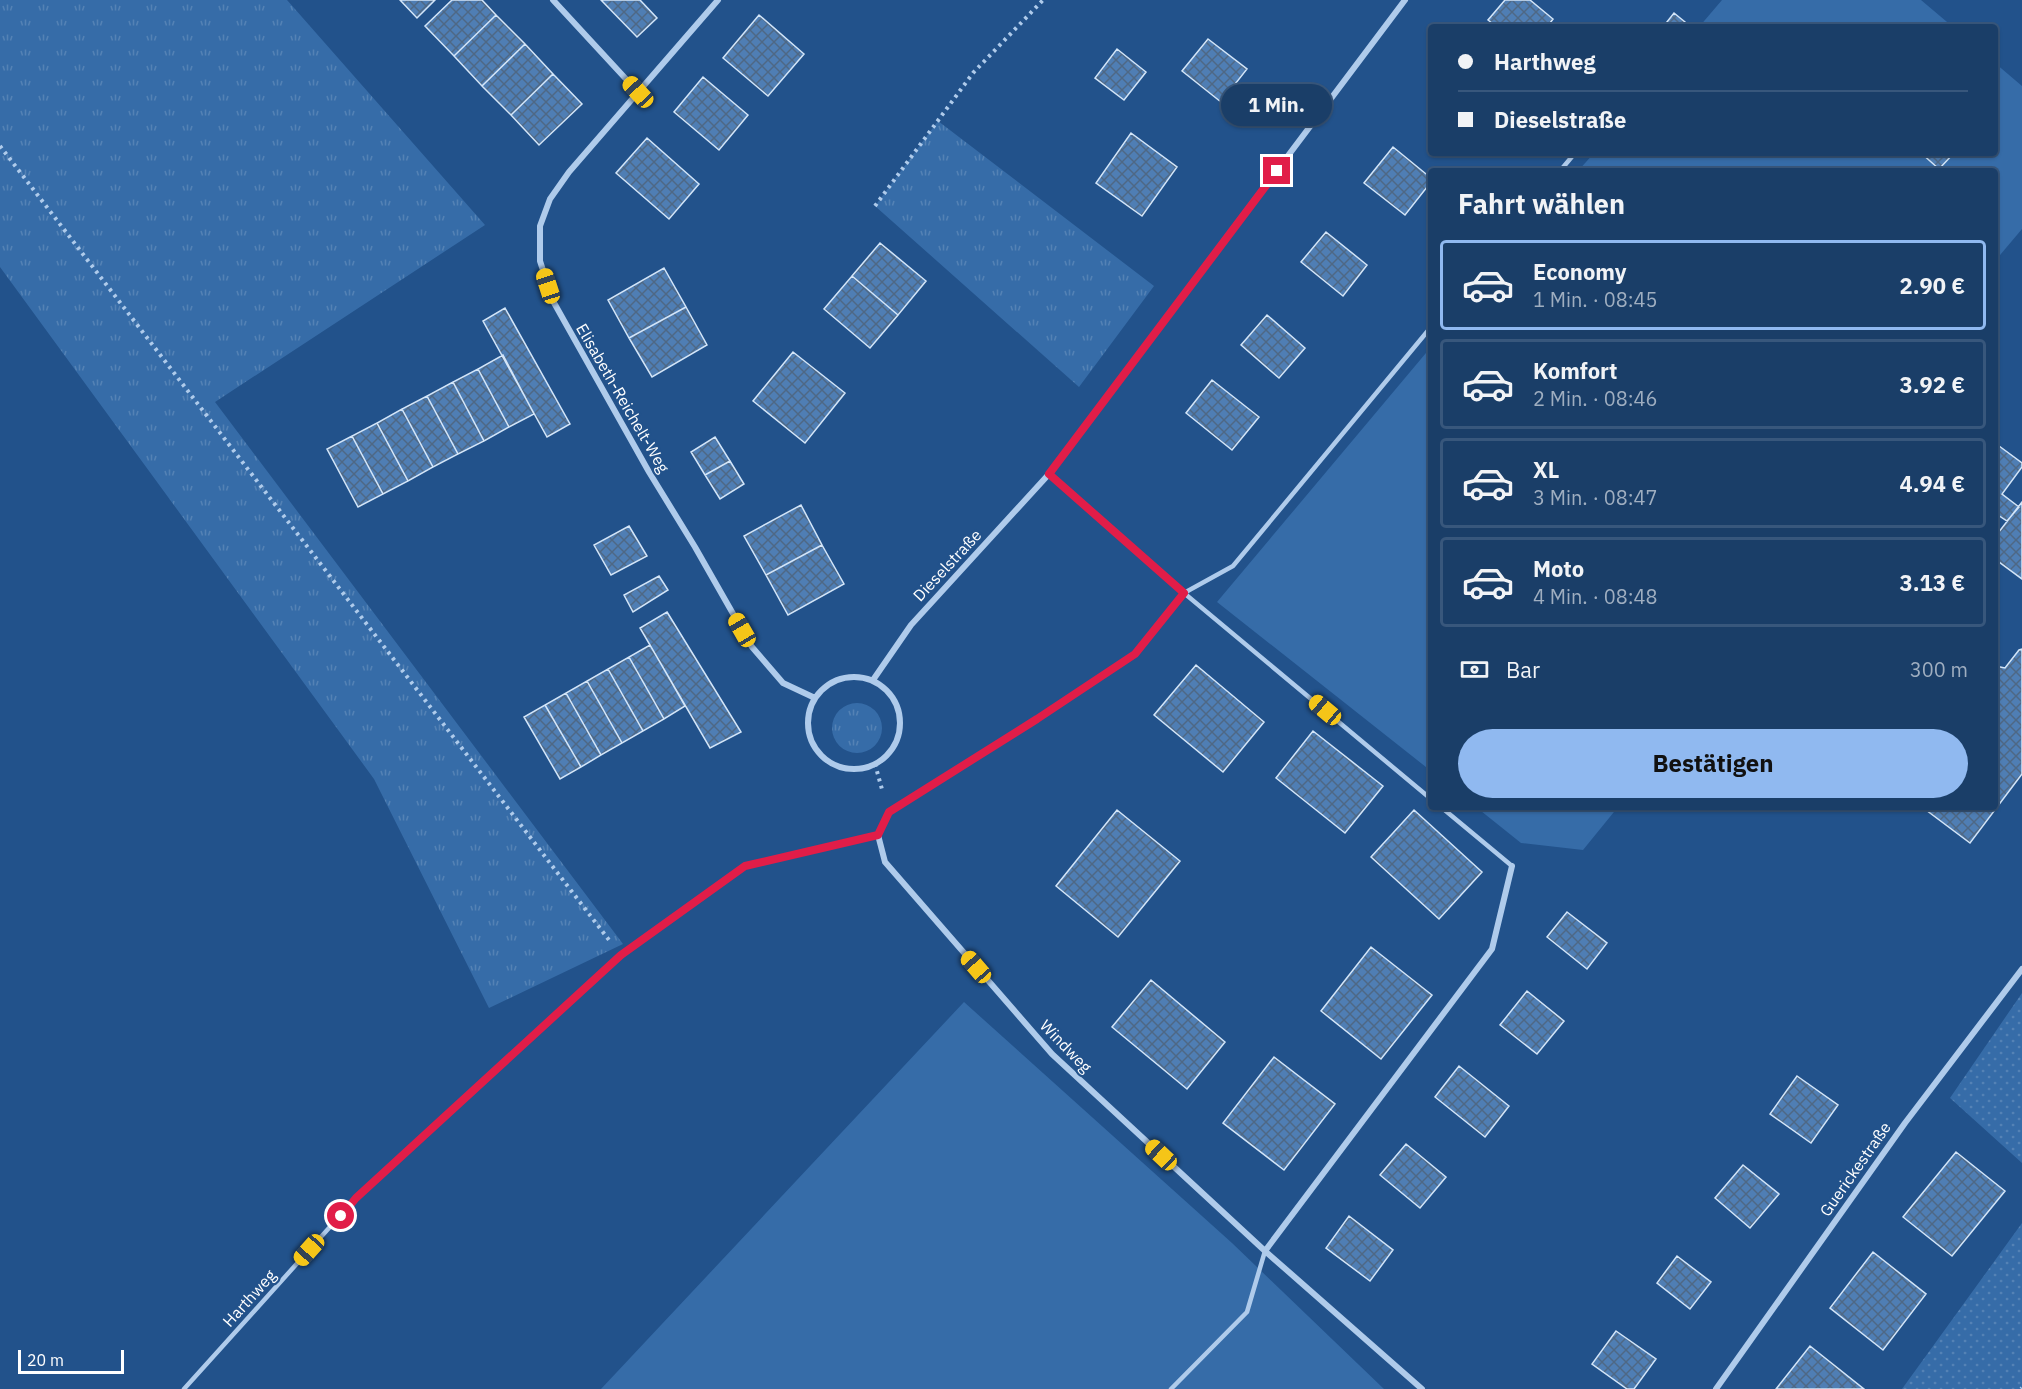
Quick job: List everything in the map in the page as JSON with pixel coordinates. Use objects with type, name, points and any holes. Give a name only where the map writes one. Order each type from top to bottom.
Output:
[{"type":"street","points":[[553,0],[638,92]]},
{"type":"street","name":"Elisabeth-Reichelt-Weg","points":[[718,0],[569,172],[550,199],[540,226],[540,261],[553,301],[649,472],[752,647],[783,683],[815,698]]},
{"type":"street","name":"Dieselstraße","points":[[873,680],[911,625],[1049,474],[1405,0]]},
{"type":"street","points":[[878,835],[889,812],[1135,654],[1184,593],[1049,474]]},
{"type":"street","points":[[847,677],[873,680],[886,689],[895,700],[900,714],[900,729],[896,744],[887,756],[861,769],[846,769],[832,764],[820,755],[812,742],[808,727],[809,712],[815,698],[829,684],[847,677]]},
{"type":"street","name":"Windweg","points":[[878,835],[885,862],[1052,1054],[1265,1251],[1422,1389]]},
{"type":"street","points":[[1265,1251],[1492,949],[1512,866]]},
{"type":"street","name":"Guerickestraße","points":[[1716,1389],[1905,1122],[2022,969]]},
{"type":"lane","points":[[1562,168],[1572,156]]},
{"type":"lane","points":[[1428,331],[1233,566],[1184,593],[1428,796]]},
{"type":"lane","points":[[1445,810],[1512,866]]},
{"type":"lane","name":"Harthweg","points":[[184,1389],[356,1198],[621,955],[745,866],[878,835]]},
{"type":"lane","points":[[1171,1389],[1247,1312],[1265,1251]]},
{"type":"path","points":[[875,206],[973,73],[1043,0]]},
{"type":"path","points":[[0,146],[621,955]]},
{"type":"green space","points":[[0,0],[287,0],[485,225],[215,402],[623,944],[489,1008],[374,779],[0,267]]},
{"type":"green space","points":[[1722,0],[1921,0],[1949,24],[1702,24]]},
{"type":"green space","points":[[1998,66],[2022,86],[2022,229],[1998,257],[1998,168],[1581,168],[1591,156],[1998,156]]},
{"type":"green space","points":[[938,121],[1154,286],[1079,387],[875,206]]},
{"type":"green space","points":[[1428,351],[1428,769],[1217,602]]},
{"type":"green space","points":[[857,703],[875,710],[882,728],[875,746],[857,753],[839,746],[832,728],[839,710]]},
{"type":"green space","points":[[1480,810],[1616,810],[1583,850],[1521,843]]},
{"type":"green space","points":[[2022,993],[2022,1163],[1950,1098]]},
{"type":"green space","points":[[964,1002],[1232,1243],[1384,1389],[601,1389]]},
{"type":"green space","points":[[2022,1223],[2022,1389],[1902,1389]]},
{"type":"building","points":[[400,0],[435,0],[417,18]]},
{"type":"building","points":[[452,0],[482,0],[496,15],[454,56],[425,26]]},
{"type":"building","points":[[601,0],[640,0],[657,18],[637,37]]},
{"type":"building","points":[[1505,0],[1530,0],[1553,19],[1549,24],[1493,24],[1488,20]]},
{"type":"building","points":[[1674,13],[1688,24],[1665,24]]},
{"type":"building","points":[[496,15],[525,44],[482,86],[454,56]]},
{"type":"building","points":[[759,15],[804,54],[768,96],[723,58]]},
{"type":"building","points":[[1208,39],[1247,69],[1221,102],[1182,71]]},
{"type":"building","points":[[525,44],[553,74],[511,115],[482,86]]},
{"type":"building","points":[[1117,49],[1146,72],[1124,100],[1095,78]]},
{"type":"building","points":[[553,74],[582,104],[539,145],[511,115]]},
{"type":"building","points":[[703,77],[748,115],[719,150],[674,112]]},
{"type":"building","points":[[1131,133],[1177,167],[1142,216],[1096,183]]},
{"type":"building","points":[[647,138],[699,184],[669,219],[616,173]]},
{"type":"building","points":[[1393,147],[1428,176],[1428,186],[1405,215],[1364,183]]},
{"type":"building","points":[[1924,156],[1951,156],[1938,168]]},
{"type":"building","points":[[1326,232],[1367,265],[1343,296],[1301,262]]},
{"type":"building","points":[[880,243],[926,281],[898,315],[852,276]]},
{"type":"building","points":[[664,268],[686,307],[629,338],[608,300]]},
{"type":"building","points":[[852,276],[898,315],[870,348],[824,309]]},
{"type":"building","points":[[686,307],[707,345],[652,377],[629,338]]},
{"type":"building","points":[[505,308],[570,424],[547,437],[483,321]]},
{"type":"building","points":[[1267,315],[1305,348],[1279,378],[1241,345]]},
{"type":"building","points":[[793,352],[845,393],[805,443],[753,401]]},
{"type":"building","points":[[503,355],[534,414],[509,427],[478,369]]},
{"type":"building","points":[[478,369],[509,427],[484,441],[453,382]]},
{"type":"building","points":[[1212,380],[1259,417],[1232,450],[1186,413]]},
{"type":"building","points":[[453,382],[484,441],[458,454],[427,396]]},
{"type":"building","points":[[427,396],[458,454],[433,467],[402,409]]},
{"type":"building","points":[[402,409],[433,467],[408,481],[377,423]]},
{"type":"building","points":[[377,423],[408,481],[383,494],[352,436]]},
{"type":"building","points":[[352,436],[383,494],[358,507],[327,449]]},
{"type":"building","points":[[715,437],[730,461],[705,475],[691,452]]},
{"type":"building","points":[[1998,445],[2022,463],[2022,467],[2002,494],[2019,507],[2007,521],[1998,515]]},
{"type":"building","points":[[730,461],[744,484],[720,499],[705,475]]},
{"type":"building","points":[[2022,502],[2022,579],[1998,561],[1998,533]]},
{"type":"building","points":[[801,505],[822,545],[766,575],[744,536]]},
{"type":"building","points":[[629,526],[647,556],[611,575],[594,545]]},
{"type":"building","points":[[822,545],[844,584],[788,615],[766,575]]},
{"type":"building","points":[[659,576],[668,590],[633,612],[624,595]]},
{"type":"building","points":[[667,612],[741,732],[710,748],[640,628]]},
{"type":"building","points":[[650,645],[685,706],[664,719],[629,657]]},
{"type":"building","points":[[2022,649],[2022,774],[1998,806],[1998,667],[2005,668]]},
{"type":"building","points":[[629,657],[664,719],[643,731],[608,669]]},
{"type":"building","points":[[1196,665],[1264,722],[1223,772],[1154,715]]},
{"type":"building","points":[[608,669],[643,731],[622,743],[587,681]]},
{"type":"building","points":[[587,681],[622,743],[601,755],[566,693]]},
{"type":"building","points":[[566,693],[601,755],[581,767],[545,705]]},
{"type":"building","points":[[545,705],[581,767],[560,779],[524,717]]},
{"type":"building","points":[[1313,731],[1383,786],[1345,833],[1276,778]]},
{"type":"building","points":[[1117,810],[1180,861],[1118,937],[1056,886]]},
{"type":"building","points":[[1414,810],[1482,872],[1439,919],[1371,857]]},
{"type":"building","points":[[1926,810],[1995,810],[1970,843]]},
{"type":"building","points":[[1567,912],[1607,943],[1587,969],[1547,937]]},
{"type":"building","points":[[1371,947],[1432,995],[1381,1059],[1321,1011]]},
{"type":"building","points":[[1151,980],[1225,1042],[1187,1089],[1112,1027]]},
{"type":"building","points":[[1527,991],[1564,1021],[1537,1054],[1500,1025]]},
{"type":"building","points":[[1274,1057],[1335,1104],[1284,1170],[1223,1123]]},
{"type":"building","points":[[1459,1066],[1509,1106],[1485,1137],[1435,1097]]},
{"type":"building","points":[[1797,1076],[1838,1105],[1811,1143],[1770,1114]]},
{"type":"building","points":[[1406,1144],[1446,1177],[1420,1208],[1380,1175]]},
{"type":"building","points":[[1956,1152],[2005,1191],[1952,1256],[1903,1217]]},
{"type":"building","points":[[1743,1165],[1779,1194],[1750,1228],[1715,1198]]},
{"type":"building","points":[[1349,1216],[1393,1250],[1370,1281],[1326,1248]]},
{"type":"building","points":[[1873,1252],[1926,1294],[1883,1350],[1830,1308]]},
{"type":"building","points":[[1677,1256],[1711,1282],[1690,1309],[1657,1283]]},
{"type":"building","points":[[1616,1331],[1656,1359],[1634,1389],[1627,1389],[1592,1364]]},
{"type":"building","points":[[1810,1346],[1864,1389],[1776,1389]]},
{"type":"route","points":[[341,1216],[356,1198],[621,955],[745,866],[878,835],[889,812],[1135,654],[1184,593],[1049,474],[1277,171]]}]
